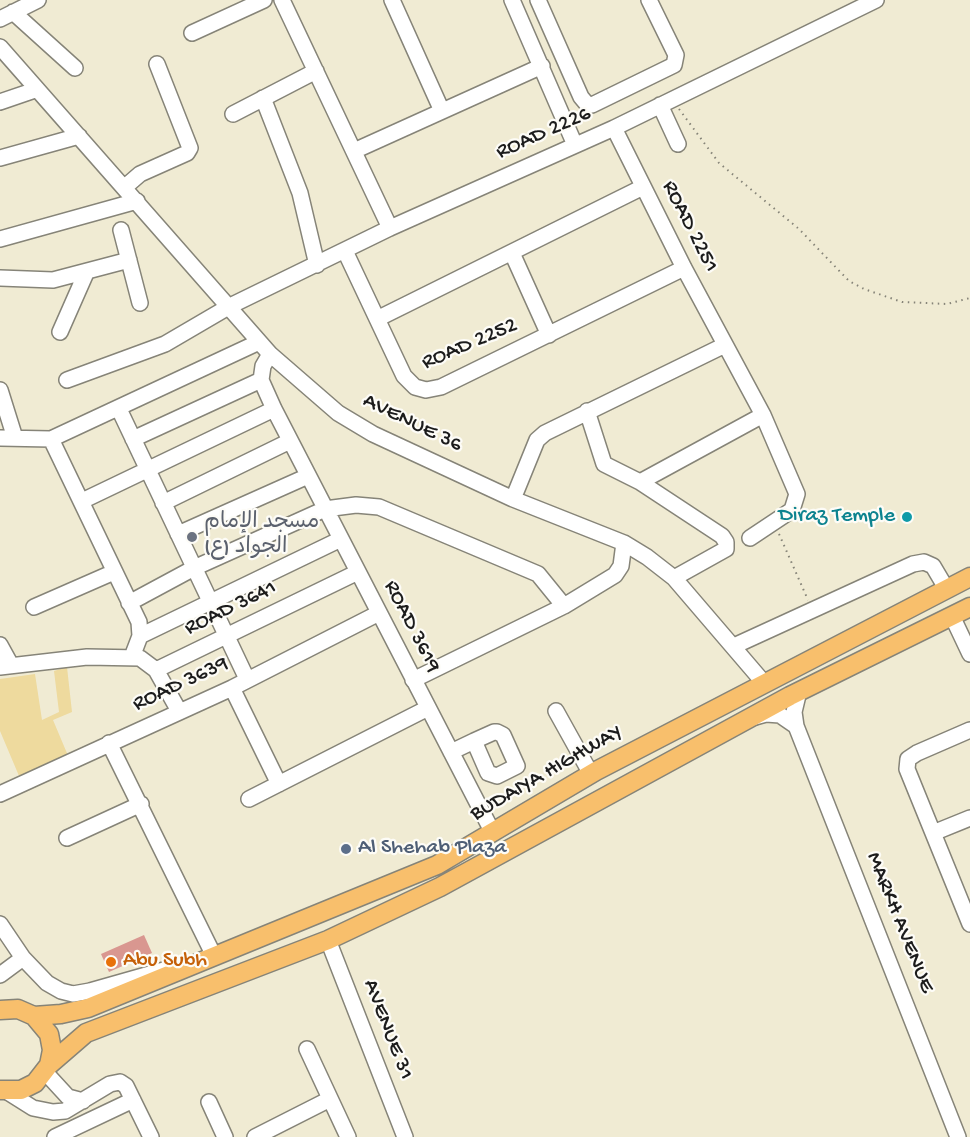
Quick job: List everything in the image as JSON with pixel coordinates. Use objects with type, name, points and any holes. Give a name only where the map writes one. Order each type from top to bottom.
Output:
[{"type":"main road","name":"BUDAIYA HIGHWAY","points":[[17,1012],[61,1014],[88,1008],[310,919],[436,865],[591,774],[970,577]]},
{"type":"main road","name":"BUDAIYA HIGHWAY","points":[[3,1090],[28,1087],[86,1033],[327,940],[440,887],[799,692],[970,607]]},
{"type":"main road","points":[[17,1012],[45,1027],[51,1042],[47,1069]]},
{"type":"street","points":[[38,0],[7,15],[75,68]]},
{"type":"street","points":[[192,33],[264,0]]},
{"type":"street","points":[[282,0],[390,228]]},
{"type":"street","points":[[392,0],[442,111]]},
{"type":"street","points":[[512,0],[575,145]]},
{"type":"street","points":[[538,0],[581,97],[586,103],[592,105],[669,69],[675,62],[676,55],[649,0]]},
{"type":"street","name":"ROAD 2226","points":[[67,380],[165,344],[230,306],[390,228],[614,128],[876,0]]},
{"type":"street","name":"AVENUE 36","points":[[0,47],[35,90],[125,187],[270,354],[338,413],[373,434],[513,499],[624,543],[674,578],[764,683]]},
{"type":"street","points":[[125,187],[140,174],[187,153],[190,148],[157,64]]},
{"type":"street","points":[[354,151],[542,66]]},
{"type":"street","points":[[233,114],[316,71]]},
{"type":"street","points":[[0,102],[35,90]]},
{"type":"street","points":[[263,98],[300,193],[316,265]]},
{"type":"street","points":[[666,102],[678,144]]},
{"type":"street","name":"ROAD 2251","points":[[614,128],[684,268],[763,415],[797,494],[792,510],[750,538]]},
{"type":"street","points":[[0,158],[79,136]]},
{"type":"street","points":[[379,318],[643,187]]},
{"type":"street","points":[[0,239],[137,201]]},
{"type":"street","points":[[121,230],[140,303]]},
{"type":"street","name":"ROAD 2252","points":[[345,251],[379,318],[404,376],[415,387],[426,390],[441,387],[684,268]]},
{"type":"street","name":"ROAD 2252","points":[[512,253],[549,335]]},
{"type":"street","points":[[0,278],[45,280],[86,273],[129,260]]},
{"type":"street","points":[[60,332],[86,273]]},
{"type":"street","points":[[0,390],[8,438],[51,439],[259,342]]},
{"type":"street","points":[[513,499],[537,440],[553,427],[725,345]]},
{"type":"street","points":[[133,439],[261,380],[262,366],[270,354]]},
{"type":"street","name":"ROAD 3619","points":[[261,380],[290,441],[493,833]]},
{"type":"street","points":[[119,409],[247,679]]},
{"type":"street","points":[[82,501],[274,409]]},
{"type":"street","points":[[587,411],[604,464],[640,482],[722,536],[726,542],[726,549],[674,578]]},
{"type":"street","points":[[640,482],[763,415]]},
{"type":"street","points":[[51,439],[139,622],[140,636],[132,657]]},
{"type":"street","points":[[163,502],[290,441]]},
{"type":"street","points":[[178,534],[308,476]]},
{"type":"street","points":[[129,603],[194,568],[325,509],[356,505],[379,507],[538,574],[564,606]]},
{"type":"street","points":[[140,636],[341,539]]},
{"type":"street","points":[[413,680],[564,606],[615,574],[621,566],[624,543]]},
{"type":"street","points":[[734,646],[913,564],[924,562],[933,566],[946,588]]},
{"type":"street","points":[[34,607],[114,572]]},
{"type":"street","name":"ROAD 3641","points":[[156,670],[358,572]]},
{"type":"street","name":"ROAD 3639","points":[[0,794],[232,688],[379,613]]},
{"type":"street","points":[[952,616],[970,654]]},
{"type":"street","points":[[0,645],[5,666],[69,658],[140,658],[156,670],[179,711]]},
{"type":"street","points":[[232,688],[279,783]]},
{"type":"street","name":"MARKH AVENUE","points":[[799,692],[795,705],[796,726],[958,1137]]},
{"type":"street","points":[[249,799],[428,708]]},
{"type":"street","points":[[556,711],[591,774]]},
{"type":"street","points":[[754,717],[773,714],[786,718],[796,726]]},
{"type":"street","points":[[970,730],[908,759],[907,769],[970,924]]},
{"type":"street","points":[[451,752],[474,741]]},
{"type":"street","points":[[0,924],[23,958],[47,983],[61,991],[73,994],[90,992],[214,956],[110,743]]},
{"type":"street","points":[[67,838],[141,804]]},
{"type":"street","points":[[933,833],[970,818]]},
{"type":"street","name":"AVENUE 31","points":[[327,940],[405,1137]]},
{"type":"street","points":[[0,975],[23,958]]},
{"type":"street","points":[[0,1003],[17,1012]]},
{"type":"street","points":[[307,1049],[348,1137]]},
{"type":"street","points":[[47,1069],[68,1097],[83,1101]]},
{"type":"street","points":[[3,1090],[33,1108],[53,1112],[65,1111],[117,1082],[126,1086],[150,1137]]},
{"type":"street","points":[[255,1137],[330,1099]]},
{"type":"street","points":[[58,1136],[133,1100]]},
{"type":"street","points":[[209,1102],[225,1137]]},
{"type":"path","points":[[666,102],[719,163],[792,223],[849,281],[864,290],[902,302],[936,304],[970,298]]},
{"type":"path","points":[[774,523],[812,610]]},
{"type":"sand","points":[[67,667],[72,712],[53,720],[69,758],[22,783],[0,731],[0,679],[35,674],[42,720],[59,712],[54,671]]},
{"type":"building","points":[[144,935],[152,953],[109,972],[101,954]]},
{"type":"place","name":"Diraz Temple","points":[[907,517]]},
{"type":"place","name":"مسجد الإمام الجواد (ع)","points":[[192,537]]},
{"type":"place","name":"Al Shehab Plaza","points":[[346,849]]},
{"type":"place","name":"Abu Subh","points":[[111,962]]}]
